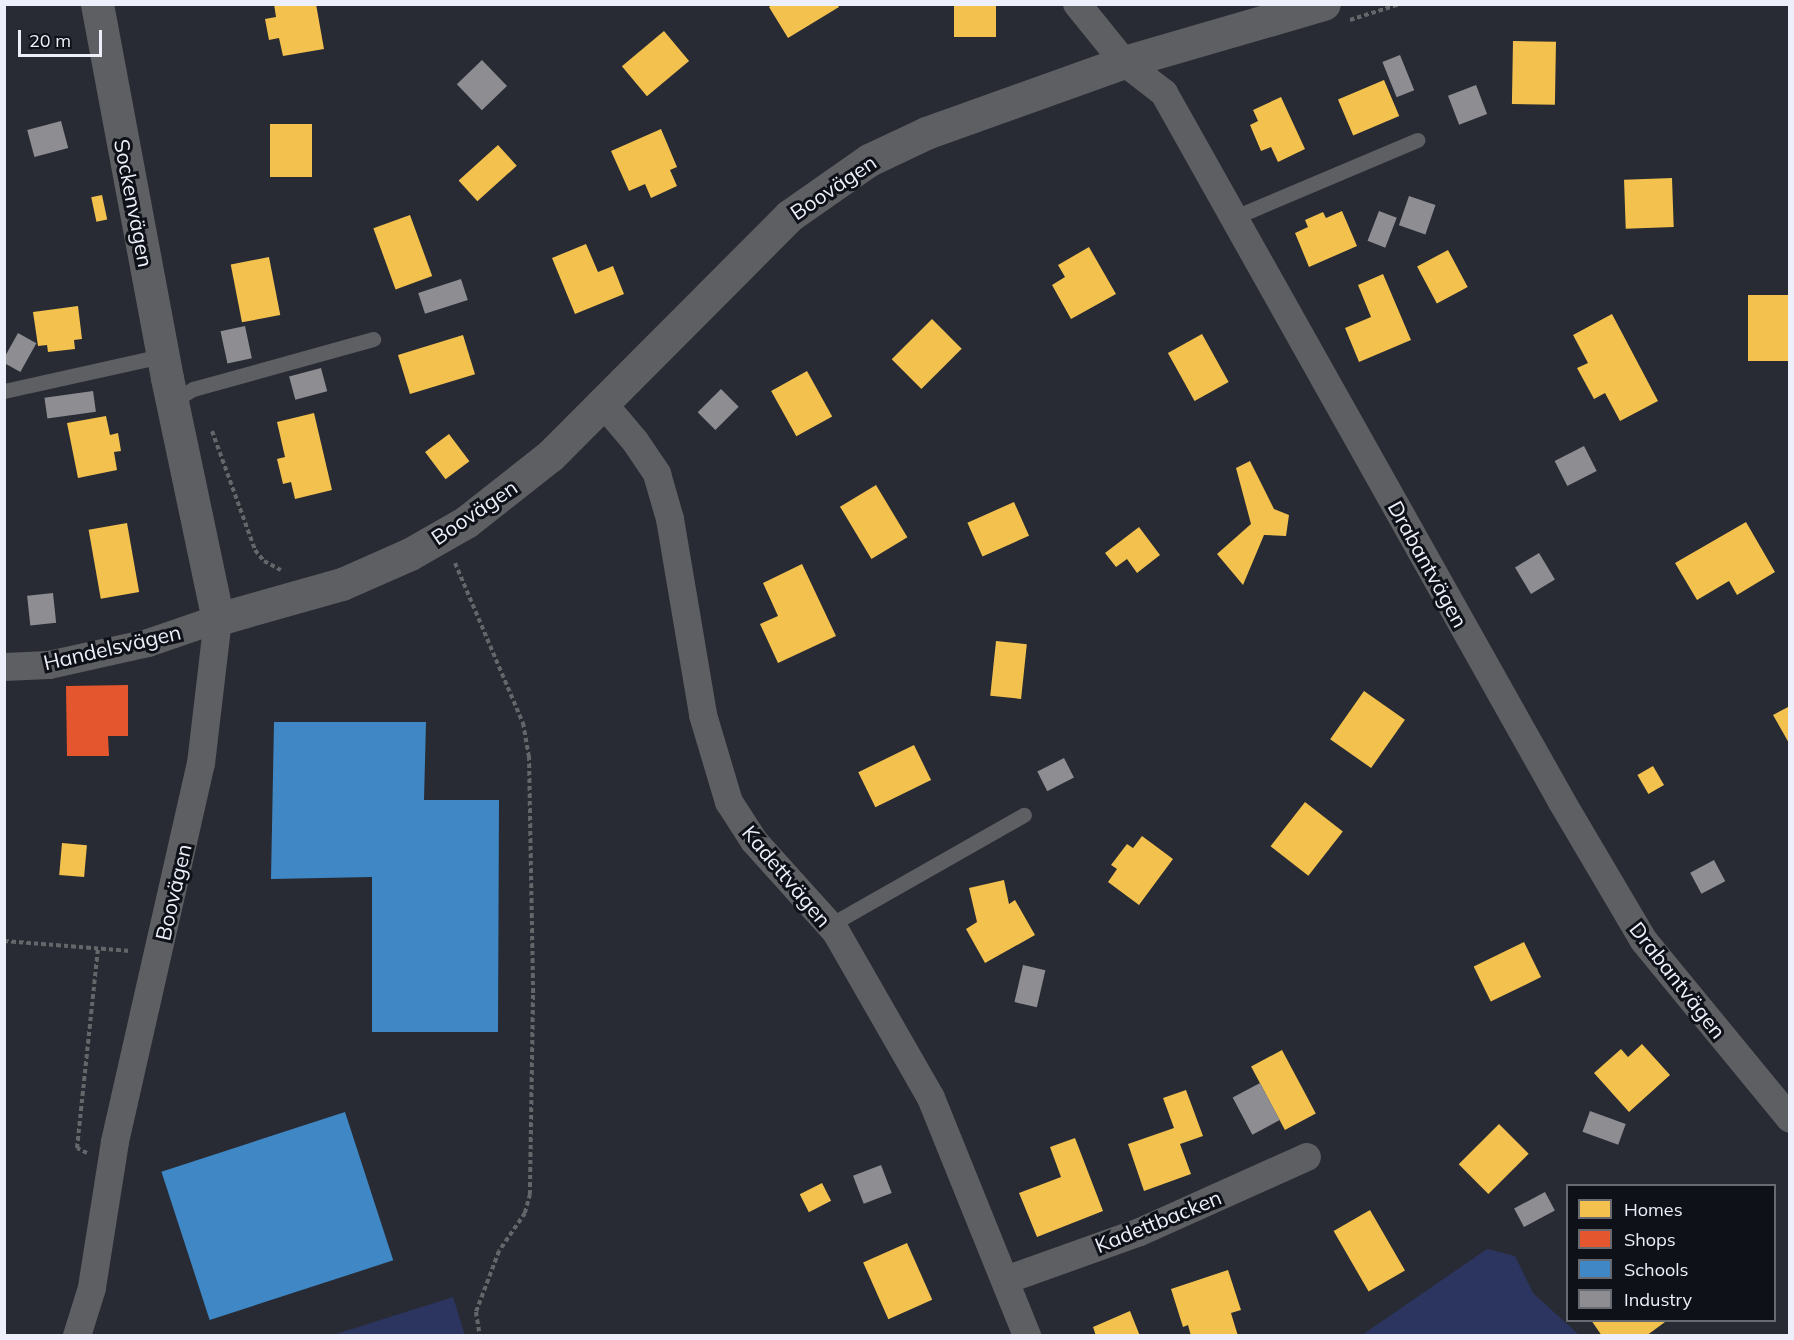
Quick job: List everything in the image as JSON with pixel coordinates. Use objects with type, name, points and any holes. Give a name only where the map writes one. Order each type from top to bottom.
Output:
[{"type":"street","name":"Sockenvägen","points":[[97,4],[162,356],[218,619]]},
{"type":"street","name":"Drabantvägen","points":[[1077,4],[1124,62],[1164,93],[1556,792],[1644,941],[1790,1119]]},
{"type":"street","name":"Boovägen","points":[[77,1335],[92,1288],[115,1142],[201,763],[218,619],[342,585],[410,555],[466,522],[550,456],[789,216],[830,185],[869,160],[926,133],[1124,62],[1334,13]]},
{"type":"street","name":"Kadettvägen","points":[[602,402],[635,441],[657,474],[670,519],[703,715],[729,802],[754,841],[830,925],[931,1098],[1027,1335]]},
{"type":"street","name":"Handelsvägen","points":[[4,667],[49,665],[148,643],[218,619]]},
{"type":"street","name":"Kadettbacken","points":[[1006,1280],[1140,1232],[1307,1157]]},
{"type":"lane","points":[[1235,217],[1417,140]]},
{"type":"lane","points":[[172,402],[194,388],[373,339]]},
{"type":"lane","points":[[4,391],[162,356]]},
{"type":"lane","points":[[830,925],[1024,815]]},
{"type":"path","points":[[1334,13],[1400,4]]},
{"type":"path","points":[[452,557],[523,723],[529,756],[533,995],[530,1194],[525,1213],[499,1251],[476,1312],[480,1335]]},
{"type":"path","points":[[4,941],[159,954]]},
{"type":"path","points":[[95,1158],[77,1148],[98,949]]},
{"type":"shaded area","points":[[1487,1249],[1515,1256],[1533,1293],[1579,1335],[1362,1335]]},
{"type":"shaded area","points":[[453,1297],[465,1335],[333,1335]]},
{"type":"building: Homes","points":[[274,4],[316,4],[324,49],[283,56],[279,38],[269,40],[265,19],[276,17]]},
{"type":"building: Homes","points":[[773,4],[837,4],[839,7],[788,38],[769,7]]},
{"type":"building: Homes","points":[[954,4],[996,4],[996,37],[954,37]]},
{"type":"building: Homes","points":[[664,31],[689,61],[647,96],[622,66]]},
{"type":"building: Homes","points":[[1513,41],[1556,42],[1555,105],[1512,104]]},
{"type":"building: Homes","points":[[1384,80],[1399,116],[1353,135],[1338,100]]},
{"type":"building: Homes","points":[[1281,97],[1305,149],[1278,162],[1271,147],[1261,151],[1250,125],[1258,121],[1253,110]]},
{"type":"building: Homes","points":[[270,124],[312,124],[312,177],[270,177]]},
{"type":"building: Homes","points":[[661,129],[677,167],[670,170],[677,186],[651,198],[645,184],[629,191],[611,151]]},
{"type":"building: Homes","points":[[498,145],[517,166],[477,201],[459,180]]},
{"type":"building: Homes","points":[[1672,178],[1674,227],[1626,229],[1624,180]]},
{"type":"building: Homes","points":[[102,195],[107,219],[96,222],[91,197]]},
{"type":"building: Homes","points":[[1342,211],[1357,246],[1309,267],[1295,233],[1308,227],[1305,220],[1323,212],[1326,218]]},
{"type":"building: Homes","points":[[410,215],[432,276],[396,289],[373,228]]},
{"type":"building: Homes","points":[[586,244],[598,272],[613,266],[624,294],[575,314],[552,258]]},
{"type":"building: Homes","points":[[1089,247],[1116,294],[1071,319],[1052,285],[1065,277],[1058,265]]},
{"type":"building: Homes","points":[[1448,250],[1468,287],[1437,304],[1417,266]]},
{"type":"building: Homes","points":[[269,257],[280,315],[242,322],[231,264]]},
{"type":"building: Homes","points":[[1383,274],[1411,340],[1359,362],[1345,328],[1371,317],[1358,285]]},
{"type":"building: Homes","points":[[1748,295],[1790,295],[1790,361],[1748,361]]},
{"type":"building: Homes","points":[[78,306],[82,339],[74,340],[75,349],[48,352],[47,345],[38,346],[33,312]]},
{"type":"building: Homes","points":[[1612,314],[1658,401],[1620,421],[1605,393],[1594,399],[1577,368],[1588,363],[1573,335]]},
{"type":"building: Homes","points":[[932,319],[962,349],[921,389],[892,359]]},
{"type":"building: Homes","points":[[1202,334],[1229,382],[1195,401],[1168,353]]},
{"type":"building: Homes","points":[[463,335],[475,374],[410,394],[398,355]]},
{"type":"building: Homes","points":[[807,371],[832,416],[796,436],[771,391]]},
{"type":"building: Homes","points":[[314,413],[332,490],[295,499],[291,482],[283,484],[277,459],[285,457],[277,422]]},
{"type":"building: Homes","points":[[106,416],[110,435],[118,433],[121,451],[114,452],[117,470],[78,478],[67,423]]},
{"type":"building: Homes","points":[[449,434],[469,461],[446,479],[425,452]]},
{"type":"building: Homes","points":[[1250,461],[1274,509],[1289,515],[1286,536],[1264,535],[1243,585],[1217,554],[1251,524],[1236,468]]},
{"type":"building: Homes","points":[[876,485],[907,537],[871,559],[840,507]]},
{"type":"building: Homes","points":[[1014,502],[1029,536],[982,557],[967,523]]},
{"type":"building: Homes","points":[[1746,522],[1775,572],[1737,595],[1729,581],[1697,600],[1675,563]]},
{"type":"building: Homes","points":[[127,523],[139,592],[101,599],[89,530]]},
{"type":"building: Homes","points":[[1139,527],[1160,555],[1137,573],[1127,559],[1116,567],[1105,553]]},
{"type":"building: Homes","points":[[802,564],[836,636],[778,663],[760,624],[778,616],[763,583]]},
{"type":"building: Homes","points":[[996,641],[1027,644],[1021,699],[990,696]]},
{"type":"building: Homes","points":[[1364,691],[1405,720],[1371,768],[1330,739]]},
{"type":"building: Homes","points":[[1790,706],[1790,745],[1773,715]]},
{"type":"building: Homes","points":[[914,745],[931,780],[875,807],[858,772]]},
{"type":"building: Homes","points":[[1653,766],[1664,785],[1648,794],[1637,775]]},
{"type":"building: Homes","points":[[1305,802],[1343,832],[1308,876],[1271,846]]},
{"type":"building: Homes","points":[[1142,836],[1173,859],[1139,905],[1108,882],[1117,869],[1111,865],[1127,844],[1133,848]]},
{"type":"building: Homes","points":[[62,843],[87,845],[84,877],[59,875]]},
{"type":"building: Homes","points":[[1004,880],[1009,904],[1015,900],[1035,935],[985,963],[966,929],[977,922],[969,888]]},
{"type":"building: Homes","points":[[1524,942],[1541,977],[1491,1002],[1474,967]]},
{"type":"building: Homes","points":[[1642,1044],[1670,1075],[1629,1112],[1594,1073],[1621,1049],[1628,1057]]},
{"type":"building: Homes","points":[[1282,1050],[1316,1114],[1285,1130],[1251,1066]]},
{"type":"building: Homes","points":[[1186,1090],[1203,1136],[1180,1144],[1191,1174],[1144,1191],[1128,1144],[1174,1128],[1163,1098]]},
{"type":"building: Homes","points":[[1499,1124],[1529,1154],[1488,1194],[1459,1164]]},
{"type":"building: Homes","points":[[1075,1138],[1103,1211],[1037,1237],[1019,1193],[1061,1177],[1050,1147]]},
{"type":"building: Homes","points":[[822,1183],[831,1201],[809,1212],[800,1194]]},
{"type":"building: Homes","points":[[1370,1210],[1405,1271],[1369,1292],[1334,1231]]},
{"type":"building: Homes","points":[[907,1243],[932,1300],[888,1319],[863,1263]]},
{"type":"building: Homes","points":[[1228,1270],[1241,1310],[1231,1313],[1238,1336],[1191,1336],[1188,1325],[1183,1327],[1171,1289]]},
{"type":"building: Homes","points":[[1130,1311],[1140,1336],[1096,1336],[1093,1327]]},
{"type":"building: Homes","points":[[1592,1322],[1665,1322],[1646,1336],[1602,1336]]},
{"type":"building: Shops","points":[[128,685],[128,736],[108,736],[109,756],[67,756],[66,686]]},
{"type":"building: Schools","points":[[274,722],[426,722],[424,800],[499,800],[498,1032],[372,1032],[372,877],[271,879]]},
{"type":"building: Schools","points":[[345,1112],[393,1260],[210,1320],[161,1172]]},
{"type":"building: Industry","points":[[1400,55],[1414,90],[1397,97],[1382,62]]},
{"type":"building: Industry","points":[[482,60],[507,86],[482,110],[457,84]]},
{"type":"building: Industry","points":[[1476,85],[1487,114],[1459,125],[1448,96]]},
{"type":"building: Industry","points":[[61,121],[68,148],[34,157],[27,130]]},
{"type":"building: Industry","points":[[1409,196],[1435,205],[1425,234],[1399,225]]},
{"type":"building: Industry","points":[[1379,211],[1397,218],[1385,248],[1368,241]]},
{"type":"building: Industry","points":[[461,279],[468,300],[425,314],[418,293]]},
{"type":"building: Industry","points":[[245,326],[252,358],[227,363],[221,331]]},
{"type":"building: Industry","points":[[18,333],[36,343],[20,372],[4,363],[4,358]]},
{"type":"building: Industry","points":[[321,368],[327,391],[295,400],[289,377]]},
{"type":"building: Industry","points":[[721,389],[739,407],[715,430],[698,412]]},
{"type":"building: Industry","points":[[93,391],[96,412],[47,419],[44,398]]},
{"type":"building: Industry","points":[[1584,446],[1597,471],[1567,486],[1555,461]]},
{"type":"building: Industry","points":[[1539,553],[1555,580],[1531,594],[1515,567]]},
{"type":"building: Industry","points":[[53,593],[56,623],[30,626],[27,596]]},
{"type":"building: Industry","points":[[1064,758],[1074,778],[1047,791],[1037,772]]},
{"type":"building: Industry","points":[[1714,860],[1725,881],[1701,894],[1690,873]]},
{"type":"building: Industry","points":[[1023,965],[1045,970],[1037,1007],[1014,1002]]},
{"type":"building: Industry","points":[[1260,1083],[1280,1120],[1252,1135],[1233,1098]]},
{"type":"building: Industry","points":[[1590,1111],[1626,1124],[1618,1145],[1582,1132]]},
{"type":"building: Industry","points":[[881,1165],[892,1193],[864,1204],[853,1176]]},
{"type":"building: Industry","points":[[1545,1192],[1555,1211],[1524,1227],[1514,1208]]}]
